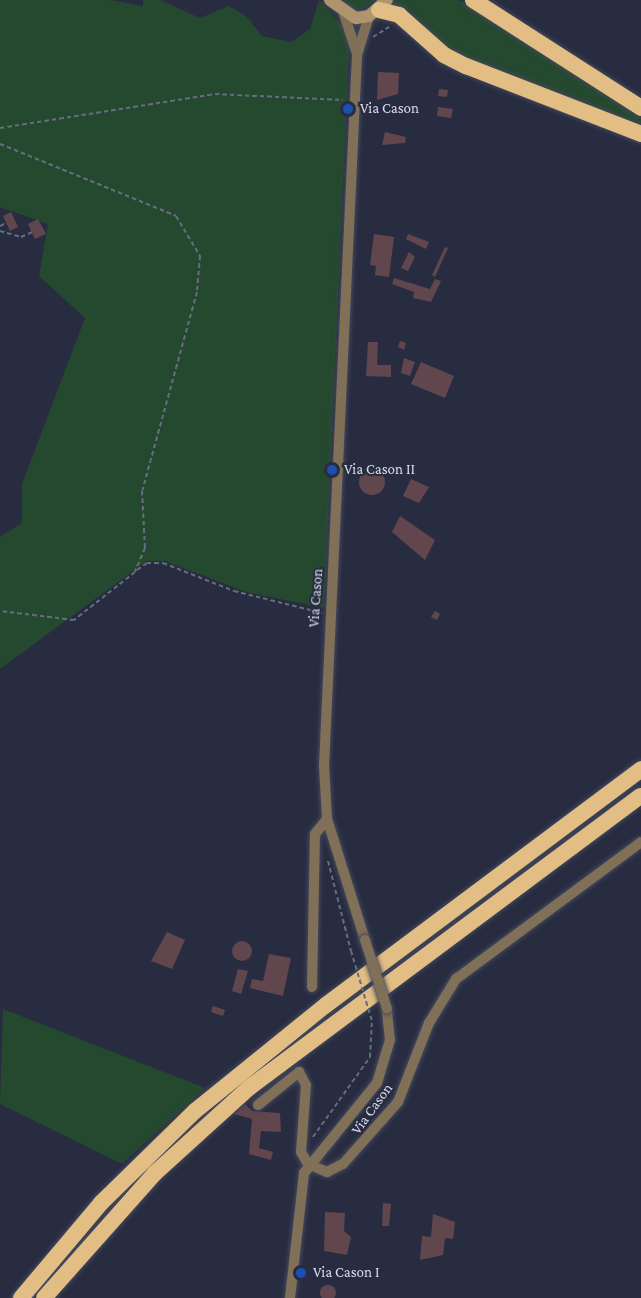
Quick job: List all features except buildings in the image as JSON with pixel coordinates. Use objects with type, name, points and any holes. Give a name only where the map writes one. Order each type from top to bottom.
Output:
[{"type":"highway","points":[[473,0],[641,108]]},
{"type":"highway","points":[[378,9],[399,15],[444,55],[466,66],[641,134]]},
{"type":"highway","points":[[21,1298],[100,1203],[195,1112],[326,1005],[641,769]]},
{"type":"highway","points":[[44,1298],[155,1173],[250,1087],[641,796]]},
{"type":"main road","points":[[330,0],[344,14],[378,9]]},
{"type":"street","name":"Via Cason","points":[[357,55],[378,9]]},
{"type":"street","name":"Via Cason","points":[[290,1298],[298,1192],[309,1164],[377,1083],[390,1040],[387,1009],[327,819],[330,615],[357,55],[344,14]]},
{"type":"street","name":"Via Cason","points":[[312,987],[315,834],[327,819]]},
{"type":"street","name":"Via Cason","points":[[309,1164],[327,1172],[343,1164],[376,1130],[398,1102],[429,1023],[456,980],[641,842]]},
{"type":"street","points":[[258,1105],[292,1075],[304,1077],[302,1152],[309,1164]]},
{"type":"path","points":[[366,41],[397,22]]},
{"type":"path","points":[[0,128],[215,94],[355,100]]},
{"type":"path","points":[[0,144],[176,216],[200,256],[197,292],[142,491],[145,548],[135,572]]},
{"type":"path","points":[[0,226],[6,223]]},
{"type":"path","points":[[0,231],[21,237],[32,232]]},
{"type":"path","points":[[0,611],[74,620],[147,562],[163,563],[219,586],[330,615]]},
{"type":"path","points":[[312,1140],[370,1057],[372,1021],[351,951]]},
{"type":"green space","points":[[0,0],[110,0],[143,6],[143,0],[160,0],[200,18],[229,6],[246,16],[262,36],[291,42],[310,29],[319,0],[344,27],[349,51],[324,608],[246,592],[165,561],[147,561],[0,669],[0,537],[22,523],[22,484],[85,318],[39,276],[48,224],[0,207]]},
{"type":"green space","points":[[336,0],[377,0],[358,11]]},
{"type":"green space","points":[[392,0],[458,0],[471,6],[641,118],[641,130],[463,59],[389,8]]},
{"type":"green space","points":[[3,1009],[205,1088],[122,1164],[0,1104]]},
{"type":"place","name":"Via Cason","points":[[348,109]]},
{"type":"place","name":"Via Cason II","points":[[332,470]]},
{"type":"place","name":"Via Cason I","points":[[301,1273]]}]
